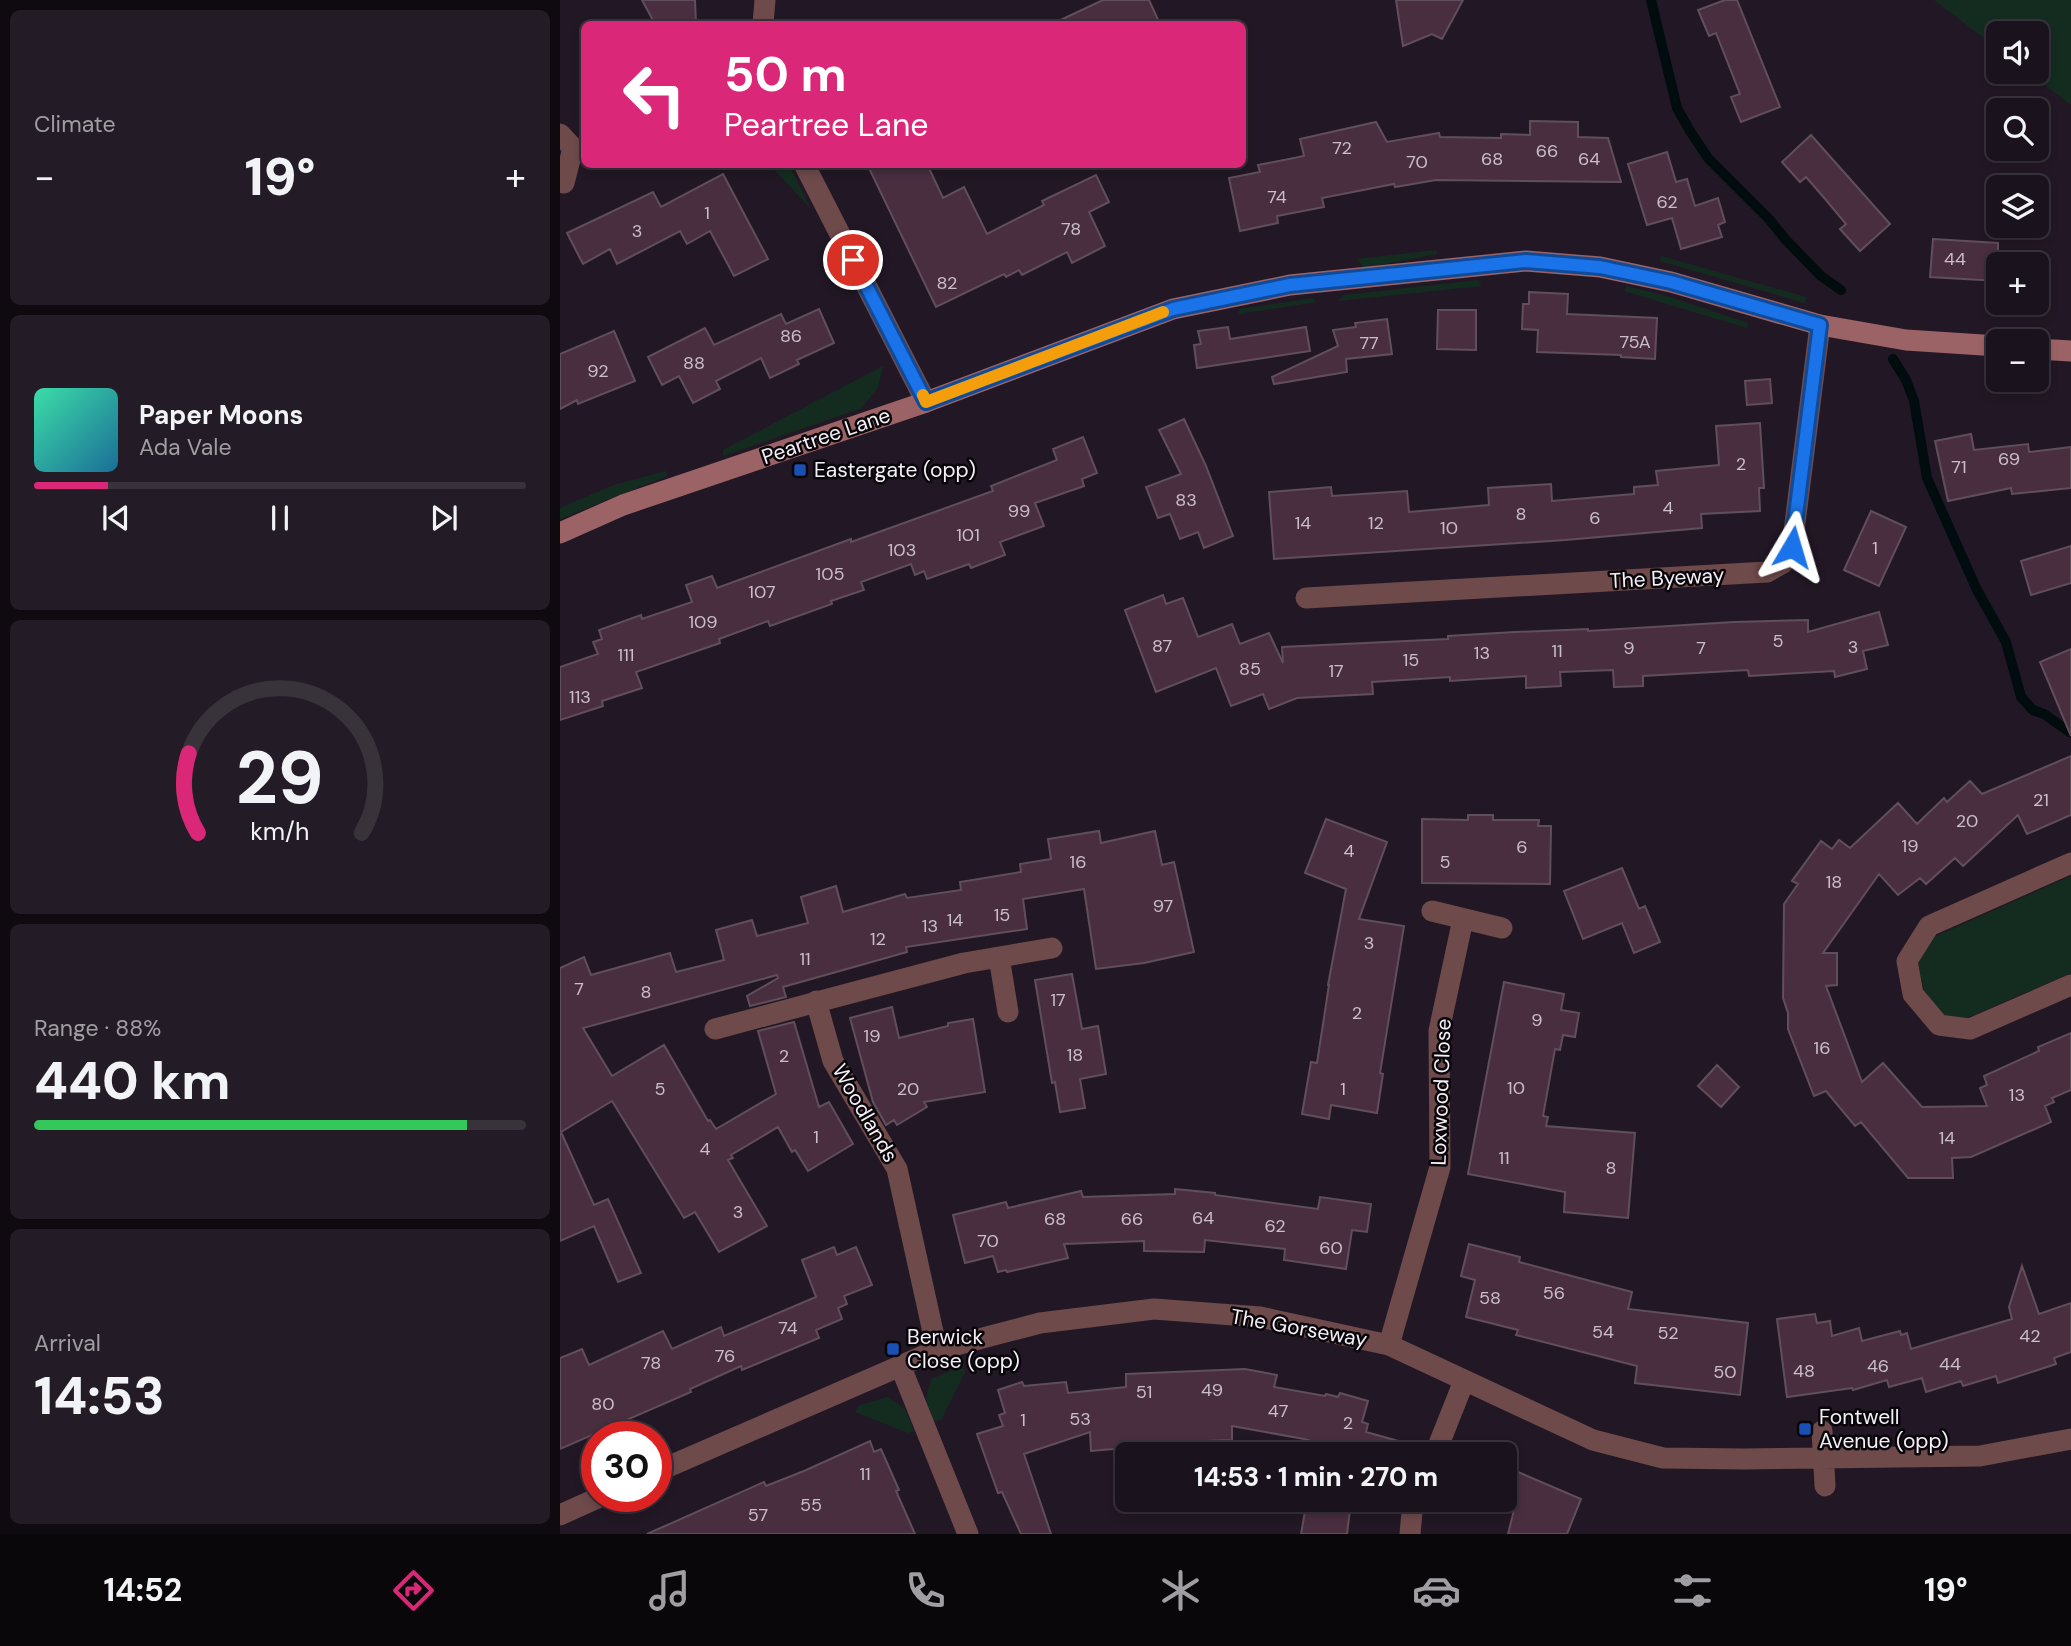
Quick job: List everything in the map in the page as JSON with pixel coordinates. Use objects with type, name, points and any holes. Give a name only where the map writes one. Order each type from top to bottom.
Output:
[{"type":"street","points":[[763,21],[765,0]]},
{"type":"street","points":[[564,183],[573,142]]},
{"type":"street","points":[[806,168],[926,402]]},
{"type":"street","name":"Peartree Lane","points":[[560,533],[623,505],[926,402],[1173,309],[1290,285],[1526,261],[1600,267],[1671,282],[1820,325],[1906,340],[1986,345]]},
{"type":"street","name":"The Byeway","points":[[1306,598],[1767,572],[1783,563],[1792,547],[1820,325]]},
{"type":"street","points":[[2049,350],[2071,352]]},
{"type":"street","points":[[2071,863],[1929,926],[1907,961],[1913,994],[1939,1025],[1970,1029],[2071,985]]},
{"type":"street","points":[[1432,911],[1502,928]]},
{"type":"street","name":"Loxwood Close","points":[[1389,1345],[1440,1167],[1439,1031],[1463,919]]},
{"type":"street","points":[[715,1029],[964,963],[1052,948]]},
{"type":"street","points":[[999,957],[1008,1012]]},
{"type":"street","name":"Woodlands","points":[[816,1001],[834,1061],[897,1169],[937,1350]]},
{"type":"street","name":"The Gorseway","points":[[672,1465],[937,1350],[1040,1323],[1154,1310],[1260,1317],[1389,1345],[1593,1440],[1663,1458],[1980,1456],[2071,1439]]},
{"type":"street","points":[[900,1365],[968,1534]]},
{"type":"street","points":[[1440,1442],[1464,1381]]},
{"type":"street","points":[[1822,1431],[1825,1486]]},
{"type":"street","points":[[560,1515],[581,1506]]},
{"type":"street","points":[[1410,1534],[1412,1512]]},
{"type":"green space","points":[[1934,0],[2071,0],[2071,105],[2044,84],[2049,84],[2049,21],[1986,21],[1986,40]]},
{"type":"green space","points":[[773,168],[790,168],[811,209]]},
{"type":"green space","points":[[1436,250],[1437,254],[1364,268],[1357,259]]},
{"type":"green space","points":[[1661,256],[1806,297],[1805,303],[1660,261]]},
{"type":"green space","points":[[1479,280],[1481,286],[1338,301],[1344,295]]},
{"type":"green space","points":[[1626,286],[1670,297],[1748,323],[1747,328],[1624,291]]},
{"type":"green space","points":[[1314,298],[1316,302],[1239,314],[1239,309]]},
{"type":"green space","points":[[883,366],[878,387],[862,408],[723,456],[723,450]]},
{"type":"green space","points":[[666,471],[667,476],[560,519],[560,508],[614,485]]},
{"type":"green space","points":[[2071,876],[2071,973],[1967,1018],[1942,1015],[1924,990],[1918,964],[1934,937]]},
{"type":"green space","points":[[958,1368],[966,1370],[941,1420],[934,1422],[926,1399],[931,1379]]},
{"type":"green space","points":[[888,1397],[905,1409],[914,1431],[908,1433],[855,1412],[860,1405]]},
{"type":"building","points":[[642,0],[695,0],[696,21],[653,21]]},
{"type":"building","points":[[1103,0],[1149,0],[1159,21],[1058,21]]},
{"type":"building","points":[[1396,0],[1463,0],[1442,39],[1432,34],[1403,46]]},
{"type":"building","points":[[1725,0],[1737,0],[1780,107],[1741,122],[1731,97],[1740,94],[1716,33],[1709,36],[1698,10]]},
{"type":"building","points":[[1530,121],[1578,122],[1578,137],[1608,138],[1621,182],[1436,180],[1395,187],[1394,184],[1322,198],[1324,207],[1277,216],[1278,223],[1240,231],[1229,178],[1260,172],[1258,165],[1304,156],[1300,139],[1376,122],[1387,142],[1439,133],[1440,137],[1501,138],[1501,134],[1530,135]]},
{"type":"building","points":[[1811,135],[1890,224],[1860,251],[1840,229],[1846,224],[1806,177],[1800,182],[1782,162]]},
{"type":"building","points":[[1667,152],[1676,182],[1687,179],[1695,206],[1718,198],[1725,222],[1718,225],[1722,237],[1681,249],[1672,218],[1647,225],[1628,164]]},
{"type":"building","points":[[869,168],[929,168],[943,198],[964,187],[987,234],[1044,205],[1042,201],[1096,175],[1109,202],[1089,212],[1105,246],[1072,263],[1067,252],[1022,275],[1019,270],[1006,277],[1004,274],[936,307]]},
{"type":"building","points":[[723,174],[768,259],[734,276],[710,231],[687,244],[680,231],[617,264],[610,249],[583,264],[567,233],[653,192],[661,207]]},
{"type":"building","points":[[1933,239],[1998,243],[1998,252],[1986,252],[1986,280],[1930,277]]},
{"type":"building","points":[[1529,292],[1568,294],[1567,314],[1657,318],[1655,359],[1537,352],[1538,330],[1522,329],[1523,304],[1529,304]]},
{"type":"building","points":[[819,309],[834,343],[797,360],[799,364],[770,378],[761,358],[716,381],[720,389],[693,403],[679,376],[662,385],[648,357],[705,328],[714,345],[781,314],[786,324]]},
{"type":"building","points":[[1438,310],[1476,310],[1476,350],[1437,349]]},
{"type":"building","points":[[1387,319],[1392,354],[1346,359],[1347,372],[1274,384],[1272,377],[1338,346],[1333,330],[1356,327],[1355,323]]},
{"type":"building","points":[[1228,327],[1230,339],[1306,327],[1310,351],[1197,368],[1194,345],[1201,344],[1198,331]]},
{"type":"building","points":[[614,331],[635,381],[578,404],[577,400],[560,409],[560,354]]},
{"type":"building","points":[[1770,379],[1772,403],[1747,405],[1745,381]]},
{"type":"building","points":[[1184,419],[1206,466],[1233,536],[1204,548],[1198,532],[1180,539],[1170,514],[1158,518],[1146,487],[1181,474],[1159,430]]},
{"type":"building","points":[[1760,423],[1764,488],[1759,488],[1760,511],[1701,514],[1702,528],[1274,559],[1269,492],[1331,487],[1332,496],[1407,491],[1409,512],[1489,505],[1488,488],[1551,484],[1552,501],[1634,494],[1634,487],[1658,485],[1656,471],[1719,465],[1716,426]]},
{"type":"building","points":[[1971,434],[1974,450],[2028,444],[2029,452],[2071,447],[2071,488],[2012,494],[2011,488],[1948,501],[1935,441]]},
{"type":"building","points":[[1083,437],[1097,473],[1082,479],[1084,486],[1035,503],[1044,526],[1000,542],[1005,555],[971,568],[969,564],[927,579],[924,571],[915,575],[911,564],[861,582],[864,590],[831,601],[832,604],[770,626],[768,621],[719,639],[720,643],[636,672],[642,688],[602,701],[603,706],[560,720],[560,667],[598,654],[593,642],[602,639],[599,630],[641,615],[642,619],[692,602],[686,585],[712,576],[717,588],[993,491],[991,486],[1057,460],[1053,449]]},
{"type":"building","points":[[1871,511],[1906,527],[1879,586],[1844,570]]},
{"type":"building","points":[[2071,546],[2071,583],[2031,595],[2021,561]]},
{"type":"building","points":[[1163,595],[1166,604],[1183,598],[1198,637],[1232,624],[1240,644],[1269,633],[1283,663],[1282,647],[1448,639],[1448,636],[1515,632],[1588,631],[1734,622],[1808,620],[1808,632],[1879,612],[1888,645],[1863,651],[1867,669],[1835,677],[1834,671],[1749,676],[1748,670],[1643,676],[1643,686],[1614,687],[1613,670],[1560,672],[1561,686],[1526,688],[1526,676],[1450,681],[1450,677],[1372,682],[1373,694],[1297,698],[1269,709],[1263,694],[1231,706],[1216,668],[1156,692],[1125,610]]},
{"type":"building","points":[[2071,649],[2071,736],[2040,662]]},
{"type":"building","points":[[2071,756],[2071,815],[2027,834],[2018,815],[1963,866],[1955,858],[1926,884],[1920,878],[1898,895],[1879,874],[1823,953],[1837,953],[1837,985],[1826,986],[1862,1082],[1883,1063],[1922,1107],[1987,1106],[1980,1088],[1987,1085],[1984,1076],[2071,1033],[2071,1090],[2052,1098],[2054,1102],[2045,1106],[2051,1122],[1971,1157],[1952,1158],[1953,1178],[1908,1178],[1861,1122],[1855,1126],[1826,1091],[1814,1096],[1788,1029],[1788,1013],[1783,998],[1784,904],[1798,884],[1792,881],[1821,841],[1832,849],[1839,840],[1850,848],[1898,803],[1917,824],[1944,798],[1947,802],[1970,781],[1982,794]]},
{"type":"building","points":[[1468,815],[1493,815],[1493,820],[1539,820],[1538,826],[1551,826],[1550,884],[1422,883],[1422,819],[1468,820]]},
{"type":"building","points":[[1326,819],[1387,842],[1359,919],[1404,926],[1380,1073],[1383,1074],[1377,1113],[1331,1105],[1329,1119],[1302,1114],[1311,1062],[1317,1063],[1346,889],[1305,873]]},
{"type":"building","points":[[1099,831],[1101,843],[1155,831],[1162,865],[1174,862],[1194,952],[1144,963],[1096,969],[1084,889],[1023,899],[1027,929],[906,947],[907,952],[783,987],[786,997],[750,1006],[747,996],[778,978],[777,975],[583,1028],[612,1076],[664,1045],[708,1121],[710,1120],[716,1129],[776,1094],[758,1031],[794,1022],[819,1107],[829,1102],[853,1144],[808,1171],[795,1150],[792,1152],[778,1127],[731,1155],[733,1158],[728,1160],[767,1226],[719,1252],[695,1212],[684,1218],[612,1101],[561,1132],[594,1205],[608,1199],[641,1273],[618,1282],[594,1226],[560,1241],[560,968],[584,957],[591,975],[670,953],[676,972],[724,960],[716,930],[752,920],[757,936],[808,923],[801,897],[836,886],[843,912],[905,894],[907,898],[961,890],[960,882],[1021,872],[1020,864],[1051,859],[1048,839]]},
{"type":"building","points":[[1622,868],[1639,909],[1645,906],[1660,942],[1634,953],[1622,923],[1583,939],[1564,891]]},
{"type":"building","points":[[1072,974],[1082,1029],[1098,1026],[1106,1074],[1080,1079],[1085,1108],[1060,1112],[1055,1082],[1052,1083],[1035,980]]},
{"type":"building","points":[[1504,982],[1564,994],[1561,1010],[1579,1013],[1575,1037],[1563,1035],[1560,1050],[1555,1049],[1543,1116],[1548,1117],[1546,1126],[1635,1133],[1628,1218],[1564,1212],[1565,1192],[1468,1174]]},
{"type":"building","points":[[892,1007],[899,1038],[948,1026],[948,1023],[973,1019],[985,1092],[924,1102],[927,1107],[897,1125],[894,1120],[886,1125],[873,1102],[850,1018]]},
{"type":"building","points":[[1717,1065],[1739,1087],[1721,1107],[1698,1086]]},
{"type":"building","points":[[1175,1189],[1318,1209],[1320,1197],[1371,1204],[1367,1232],[1352,1230],[1346,1269],[1284,1260],[1285,1249],[1205,1240],[1204,1252],[1144,1251],[1144,1241],[1064,1244],[1068,1258],[998,1272],[993,1256],[965,1263],[953,1215],[1006,1202],[1008,1208],[1081,1191],[1083,1197],[1175,1194]]},
{"type":"building","points":[[1469,1244],[1520,1257],[1519,1262],[1632,1292],[1628,1309],[1748,1323],[1740,1395],[1635,1383],[1637,1366],[1516,1335],[1518,1330],[1466,1317],[1475,1280],[1461,1276]]},
{"type":"building","points":[[834,1247],[837,1255],[856,1247],[872,1285],[844,1296],[847,1304],[838,1308],[842,1319],[816,1330],[819,1338],[742,1370],[741,1366],[690,1389],[691,1392],[624,1421],[581,1421],[581,1440],[560,1449],[560,1358],[582,1349],[589,1365],[663,1331],[672,1349],[721,1327],[724,1336],[816,1297],[802,1260]]},
{"type":"building","points":[[2022,1266],[2039,1314],[2071,1303],[2071,1352],[2054,1358],[2056,1364],[1998,1383],[1996,1376],[1963,1386],[1961,1381],[1926,1392],[1922,1378],[1889,1387],[1887,1380],[1853,1390],[1787,1397],[1777,1319],[1815,1314],[1817,1323],[1830,1321],[1832,1336],[1859,1328],[1862,1341],[1900,1331],[1901,1335],[1907,1333],[1911,1349],[2012,1319],[2009,1307]]},
{"type":"building","points":[[1245,1369],[1277,1375],[1274,1387],[1325,1396],[1338,1397],[1340,1393],[1368,1401],[1362,1422],[1368,1424],[1366,1432],[1402,1442],[1314,1442],[1232,1426],[1232,1440],[1115,1442],[1115,1449],[1091,1451],[1090,1432],[1024,1454],[1051,1534],[1021,1534],[1002,1492],[998,1493],[977,1434],[1003,1426],[999,1415],[1005,1413],[998,1390],[1022,1382],[1024,1386],[1066,1382],[1068,1393],[1126,1387],[1126,1374]]},
{"type":"building","points":[[870,1441],[874,1452],[881,1449],[915,1534],[647,1534],[764,1482],[766,1486]]},
{"type":"building","points":[[1517,1472],[1581,1499],[1567,1534],[1508,1534],[1514,1512],[1517,1512]]},
{"type":"building","points":[[1305,1512],[1350,1512],[1347,1534],[1301,1534]]},
{"type":"waterway","points":[[1651,0],[1677,108],[1690,131],[1708,158],[1821,276],[1841,290]]},
{"type":"waterway","points":[[1893,359],[1906,380],[1914,401],[1927,478],[1977,590],[2006,642],[2021,697],[2033,710],[2044,714],[2071,733]]},
{"type":"slow traffic","points":[[923,395],[926,402],[1014,371],[1163,312]]},
{"type":"place","name":"Eastergate (opp)","points":[[800,470]]},
{"type":"place","name":"Berwick Close (opp)","points":[[893,1349]]},
{"type":"place","name":"Fontwell Avenue (opp)","points":[[1805,1429]]},
{"type":"route","points":[[853,260],[926,402],[1173,309],[1290,285],[1526,261],[1600,267],[1671,282],[1820,325],[1792,547]]}]
